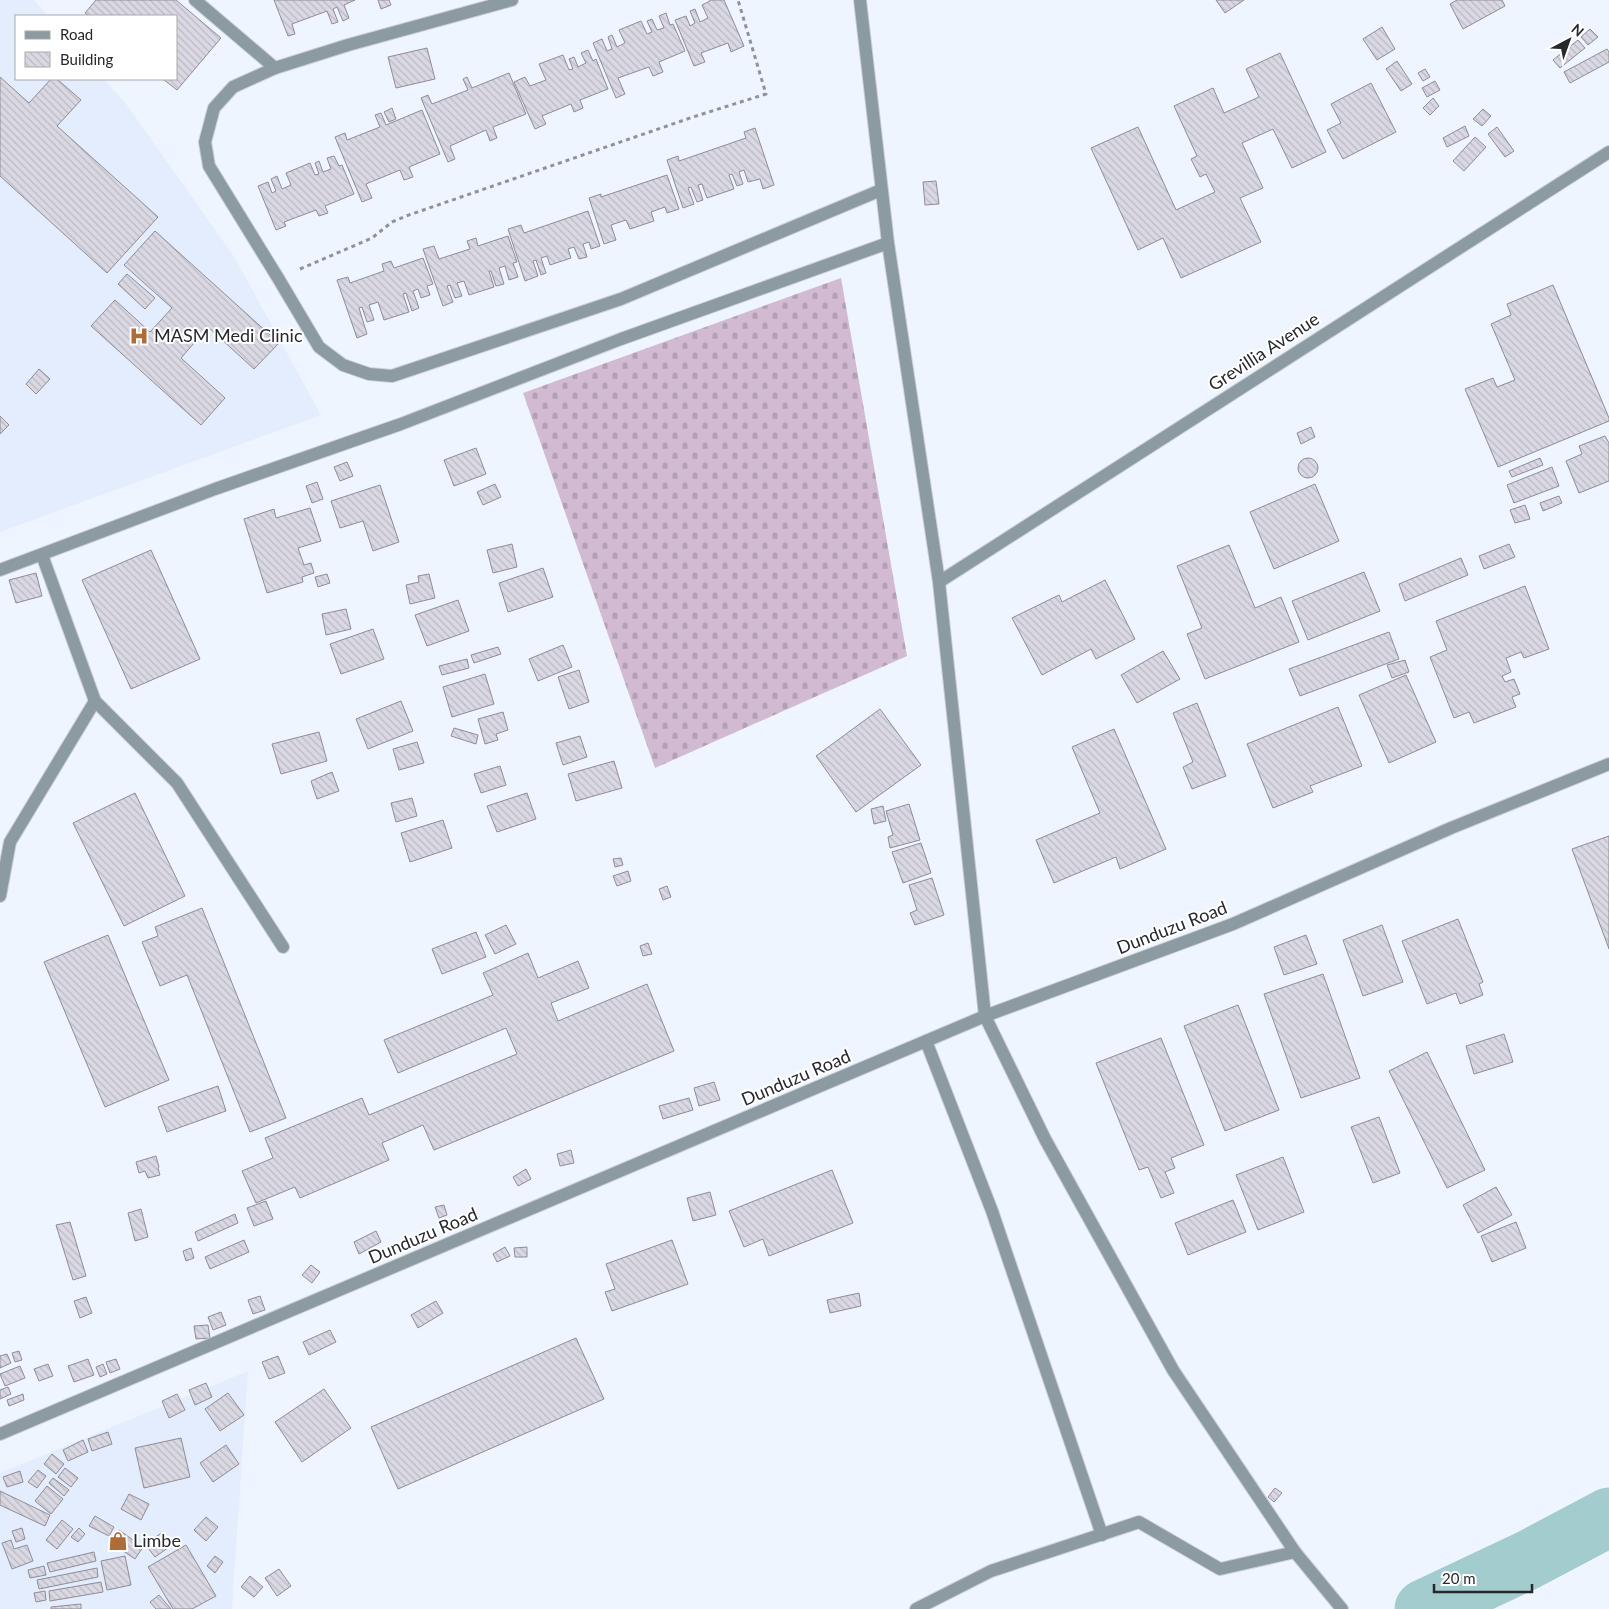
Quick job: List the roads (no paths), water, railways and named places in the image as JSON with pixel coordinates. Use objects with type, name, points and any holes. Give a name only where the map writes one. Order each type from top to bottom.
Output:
[{"type":"street","points":[[195,0],[275,68]]},
{"type":"street","points":[[512,0],[348,45],[275,68],[233,87],[214,108],[205,142],[209,166],[319,347],[343,365],[369,374],[392,376],[621,299],[881,190]]},
{"type":"street","points":[[860,0],[888,243],[939,582],[985,1016],[1044,1139],[1173,1370],[1295,1552],[1342,1609]]},
{"type":"street","name":"Grevillia Avenue","points":[[939,582],[1609,152]]},
{"type":"street","points":[[0,570],[215,489],[401,424],[621,339],[888,243]]},
{"type":"street","points":[[42,555],[95,702],[176,784],[284,947]]},
{"type":"street","points":[[0,896],[10,842],[95,702]]},
{"type":"street","name":"Dunduzu Road","points":[[0,1434],[985,1016],[1233,924],[1451,828],[1609,764]]},
{"type":"street","points":[[926,1041],[992,1211],[1102,1535]]},
{"type":"street","points":[[916,1609],[991,1571],[1139,1522],[1220,1569],[1295,1552]]},
{"type":"waterway","points":[[1424,1609],[1528,1560],[1609,1517]]},
{"type":"place","name":"MASM Medi Clinic","points":[[139,336]]},
{"type":"place","name":"Limbe","points":[[118,1541]]}]
